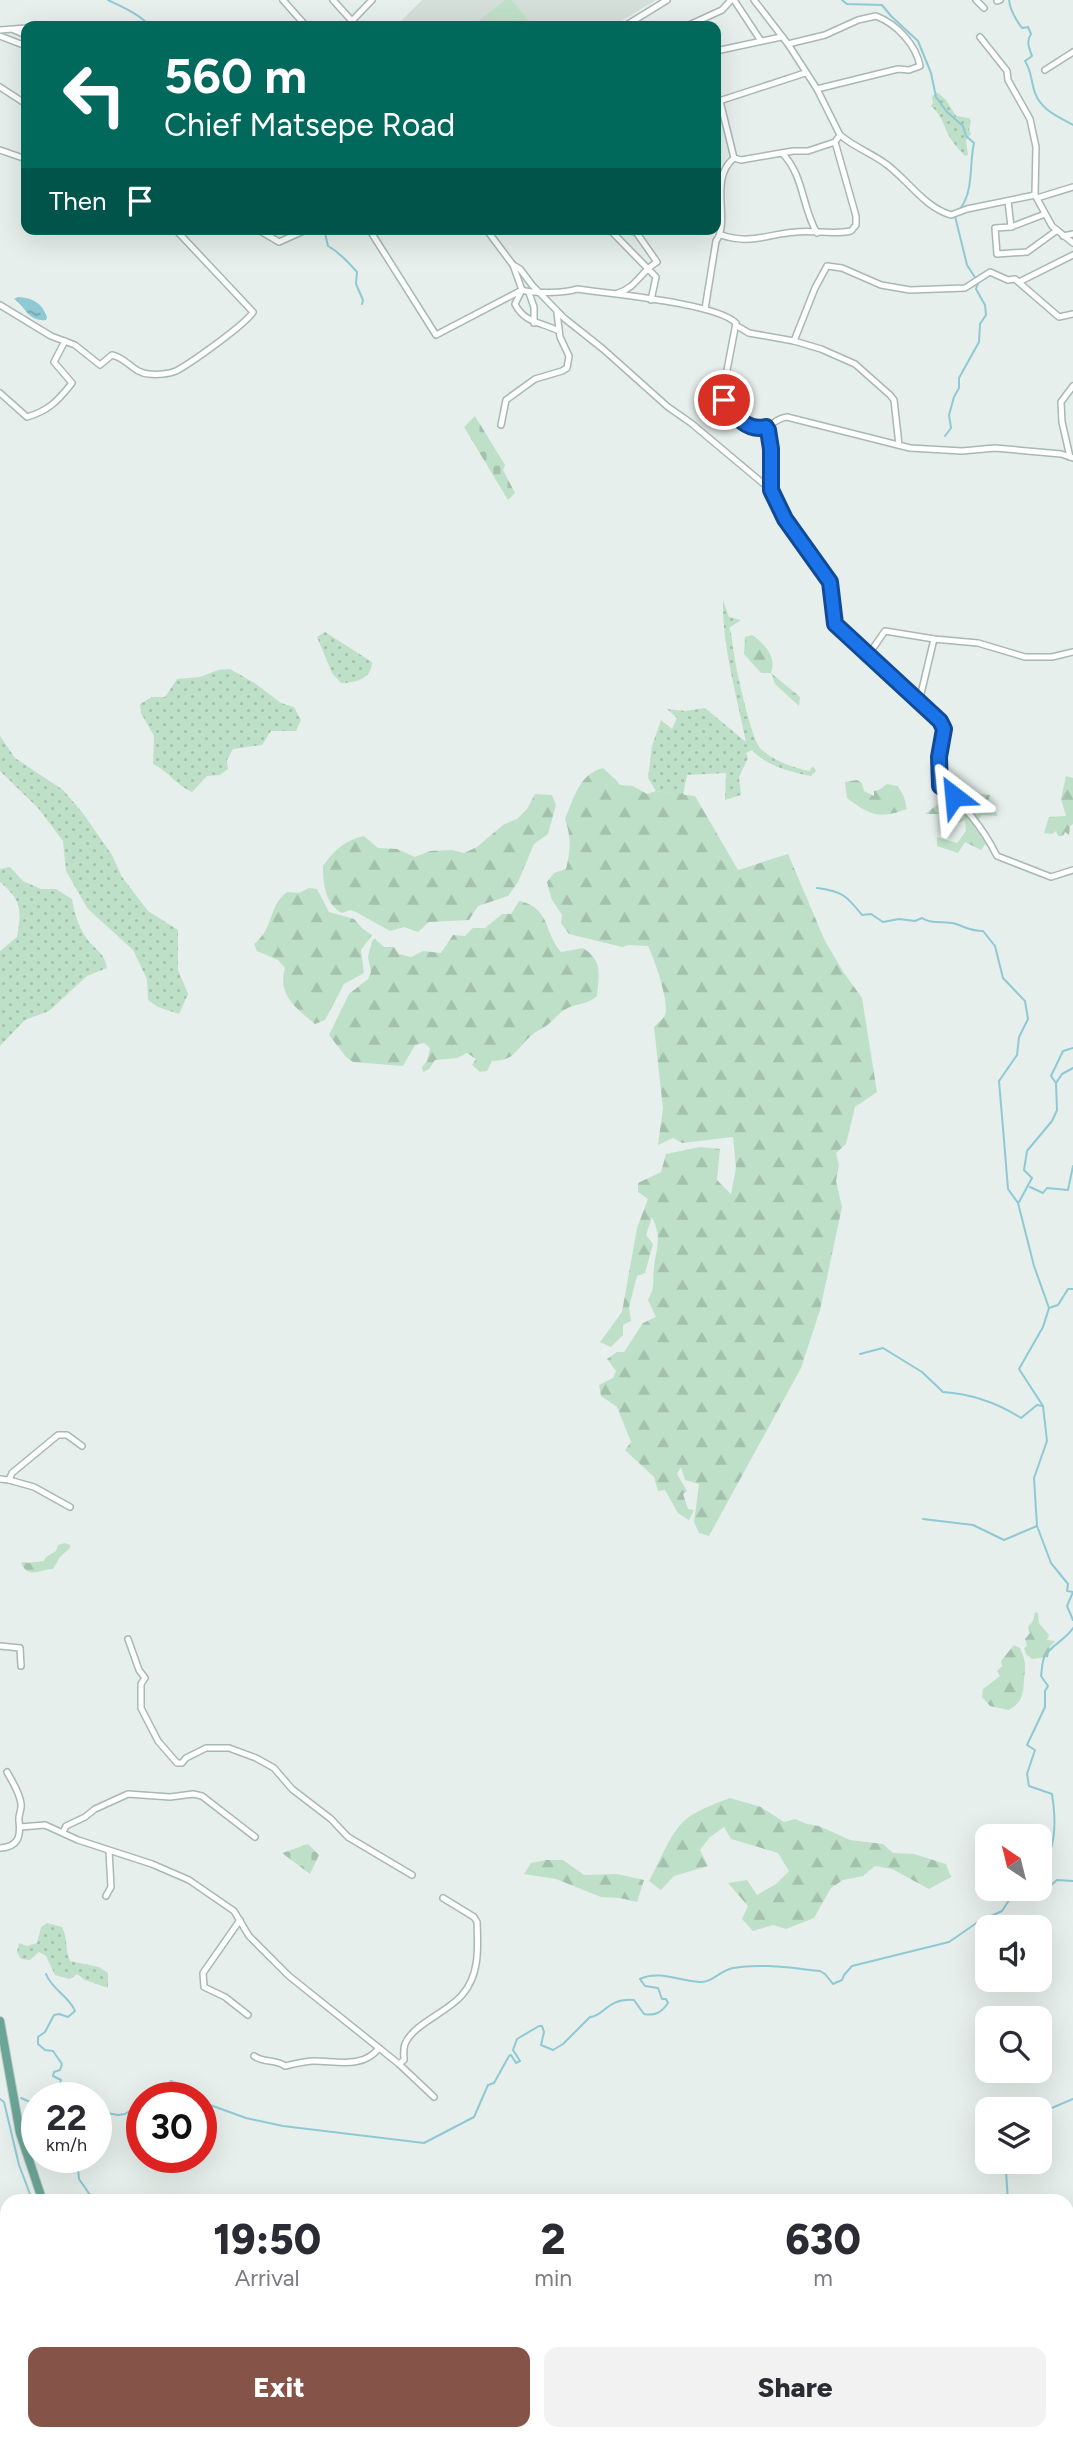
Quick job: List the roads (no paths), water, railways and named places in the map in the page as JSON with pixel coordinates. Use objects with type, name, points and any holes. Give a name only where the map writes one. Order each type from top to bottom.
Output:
[{"type":"main road","points":[[0,2021],[20,2133],[40,2194]]},
{"type":"street","points":[[283,0],[302,21]]},
{"type":"street","points":[[333,0],[347,21]]},
{"type":"street","points":[[352,21],[372,0]]},
{"type":"street","points":[[633,21],[667,0]]},
{"type":"street","points":[[697,21],[722,9],[733,0],[761,41]]},
{"type":"street","points":[[754,0],[788,44],[817,89],[840,135],[852,145],[888,165],[936,209],[951,215],[967,209],[1036,197],[1073,187]]},
{"type":"street","points":[[976,0],[984,9]]},
{"type":"street","points":[[788,44],[825,36],[858,20],[876,16],[909,41],[918,57],[920,66],[817,89]]},
{"type":"street","points":[[0,30],[21,28]]},
{"type":"street","points":[[11,29],[21,33]]},
{"type":"street","points":[[0,36],[21,44]]},
{"type":"street","points":[[721,50],[781,37]]},
{"type":"street","points":[[980,37],[1007,71],[1008,80],[1030,119],[1036,147],[1036,197],[1056,230],[1073,243]]},
{"type":"street","points":[[1045,70],[1073,52]]},
{"type":"street","points":[[721,100],[805,73]]},
{"type":"street","points":[[0,88],[21,101]]},
{"type":"street","points":[[721,112],[734,158]]},
{"type":"street","points":[[734,158],[741,160],[808,151],[835,142],[840,135]]},
{"type":"street","points":[[705,309],[716,242],[721,235],[749,240],[799,231],[851,231],[856,225],[835,142]]},
{"type":"street","points":[[0,150],[21,157]]},
{"type":"street","points":[[782,153],[791,162],[817,233]]},
{"type":"street","points":[[721,185],[723,173],[734,158]]},
{"type":"street","points":[[1008,201],[1012,227]]},
{"type":"street","points":[[1045,214],[1012,227],[995,228],[997,254],[1027,252],[1056,230]]},
{"type":"street","points":[[1063,236],[1073,233]]},
{"type":"street","points":[[0,306],[51,336],[75,345],[100,365],[112,355],[120,356],[136,371],[149,374],[174,372],[250,318],[253,312],[181,235]]},
{"type":"street","points":[[267,235],[279,242],[295,235]]},
{"type":"street","points":[[373,235],[436,335],[526,291],[561,292],[577,289],[705,309],[730,318],[749,333],[821,349],[855,365],[894,400],[899,445]]},
{"type":"street","points":[[490,235],[513,265],[534,307],[534,323]]},
{"type":"street","points":[[615,235],[656,277],[651,300]]},
{"type":"street","points":[[613,295],[635,285],[647,268],[657,262],[638,235]]},
{"type":"street","points":[[1019,282],[1073,255]]},
{"type":"street","points":[[513,265],[520,269],[557,309],[668,407],[771,490],[785,519],[830,582],[835,624],[943,726],[939,757],[940,786],[954,796],[972,816],[988,837],[997,856],[1051,877],[1073,870]]},
{"type":"street","points":[[794,341],[815,288],[827,266],[842,268],[881,285],[910,290],[965,288],[990,272],[1008,280],[1015,279],[1059,317],[1073,314]]},
{"type":"street","points":[[526,291],[515,304],[522,314],[534,323],[548,325],[559,331]]},
{"type":"street","points":[[550,302],[561,292]]},
{"type":"street","points":[[501,425],[506,400],[535,379],[566,368],[569,356],[559,331],[557,309]]},
{"type":"street","points":[[737,326],[723,391],[724,400],[745,425],[759,429],[779,418],[787,417],[910,449],[939,451],[995,447],[1061,454],[1071,458]]},
{"type":"street","points":[[0,393],[27,417],[43,412],[72,383],[54,362],[65,341]]},
{"type":"street","points":[[1071,458],[1062,422],[1061,402],[1073,386]]},
{"type":"street","points":[[766,427],[770,434],[771,490]]},
{"type":"street","points":[[869,654],[885,631],[978,643],[1025,657],[1052,657],[1073,652]]},
{"type":"street","points":[[919,702],[934,639]]},
{"type":"street","points":[[9,1480],[12,1473],[58,1435],[66,1435],[82,1446]]},
{"type":"street","points":[[0,1479],[34,1487],[70,1507]]},
{"type":"street","points":[[128,1639],[139,1670],[145,1678],[141,1684],[141,1708],[158,1741],[177,1763],[182,1763],[186,1758],[206,1748],[229,1748],[256,1758],[274,1768],[292,1789],[348,1836],[412,1875]]},
{"type":"street","points":[[0,1646],[20,1648],[21,1666]]},
{"type":"street","points":[[0,1849],[9,1848],[16,1843],[20,1827],[21,1805],[7,1772]]},
{"type":"street","points":[[63,1832],[66,1826],[95,1809],[128,1794],[170,1797],[193,1794],[202,1796],[255,1837]]},
{"type":"street","points":[[20,1827],[45,1825],[189,1880],[234,1911],[249,1936],[289,1976],[399,2064],[434,2097]]},
{"type":"street","points":[[106,1896],[111,1887],[109,1851]]},
{"type":"street","points":[[399,2064],[404,2060],[404,2046],[412,2034],[462,1996],[470,1983],[478,1957],[477,1922],[474,1917],[443,1898]]},
{"type":"street","points":[[240,1920],[203,1973],[204,1987],[225,1997],[248,2015]]},
{"type":"street","points":[[254,2056],[258,2060],[280,2062],[285,2066],[314,2061],[338,2064],[353,2063],[373,2056],[379,2048]]},
{"type":"water","points":[[18,297],[40,305],[46,320],[31,316],[14,299]]},
{"type":"waterway","points":[[108,0],[145,21]]},
{"type":"waterway","points":[[842,0],[847,4],[882,5],[918,41],[931,73],[936,97],[947,112],[963,126],[966,136],[974,143],[969,186],[960,209]]},
{"type":"waterway","points":[[1009,0],[1018,22],[1022,28],[1028,27],[1031,34],[1028,42],[1032,56],[1025,61],[1038,99],[1051,112],[1073,125]]},
{"type":"waterway","points":[[945,436],[951,428],[949,415],[959,388],[959,378],[979,342],[980,324],[986,315],[985,305],[976,289],[978,282],[967,265],[955,216]]},
{"type":"waterway","points":[[325,235],[328,246],[357,272],[356,284],[363,300],[362,304]]},
{"type":"waterway","points":[[817,888],[838,893],[848,899],[862,915],[871,914],[883,922],[899,919],[915,921],[922,918],[983,931],[995,946],[1003,978],[1025,1001],[1028,1019],[1019,1037],[1017,1055],[999,1081],[1008,1189],[1018,1203],[1034,1266],[1049,1308],[1043,1327],[1019,1369],[1043,1406],[1047,1441],[1034,1478],[1037,1526],[1051,1563],[1068,1584],[1067,1591],[1073,1592],[1067,1606],[1073,1620]]},
{"type":"waterway","points":[[1019,1202],[1032,1178],[1024,1170],[1027,1151],[1052,1121],[1057,1110],[1056,1083],[1051,1076],[1063,1051],[1073,1048]]},
{"type":"waterway","points":[[1056,1083],[1062,1074],[1073,1068]]},
{"type":"waterway","points":[[1030,1187],[1043,1193],[1047,1188],[1068,1190],[1073,1166]]},
{"type":"waterway","points":[[1049,1308],[1058,1305],[1068,1289],[1073,1289]]},
{"type":"waterway","points":[[860,1354],[883,1348],[922,1372],[943,1392],[984,1400],[1021,1418],[1037,1405],[1043,1406]]},
{"type":"waterway","points":[[923,1519],[973,1525],[1004,1540],[1037,1526]]},
{"type":"waterway","points":[[1052,1844],[1052,1794],[1029,1786],[1027,1774],[1035,1750],[1027,1745],[1045,1707],[1045,1691],[1048,1686],[1041,1676],[1043,1660],[1073,1628]]},
{"type":"waterway","points":[[1052,1884],[1057,1880],[1073,1881]]},
{"type":"waterway","points":[[217,2108],[246,2118],[283,2126],[424,2143],[474,2117],[488,2085],[494,2083],[509,2056],[511,2055],[516,2063],[520,2061],[513,2050],[517,2039],[539,2026],[542,2026],[544,2032],[541,2045],[553,2050],[563,2044],[590,2017],[617,2002],[634,2000],[644,2014],[660,2011],[668,2003],[666,1999],[662,1999],[658,1988],[645,1986],[640,1979],[662,1976],[704,1982],[733,1968],[765,1966],[820,1971],[833,1984],[842,1980],[852,1966],[949,1942],[978,1922],[1002,1911],[1008,1901]]},
{"type":"waterway","points":[[46,1974],[75,2011],[68,2017],[54,2015],[45,2032],[38,2037],[38,2044],[45,2050],[53,2051],[62,2064],[53,2076],[60,2082]]},
{"type":"waterway","points":[[170,2082],[174,2082]]},
{"type":"waterway","points":[[0,2099],[4,2102],[19,2165],[30,2194]]},
{"type":"waterway","points":[[1052,2108],[1073,2099]]},
{"type":"waterway","points":[[112,2114],[126,2113]]},
{"type":"waterway","points":[[78,2173],[79,2179],[89,2194]]},
{"type":"waterway","points":[[1006,2174],[1007,2194]]}]
